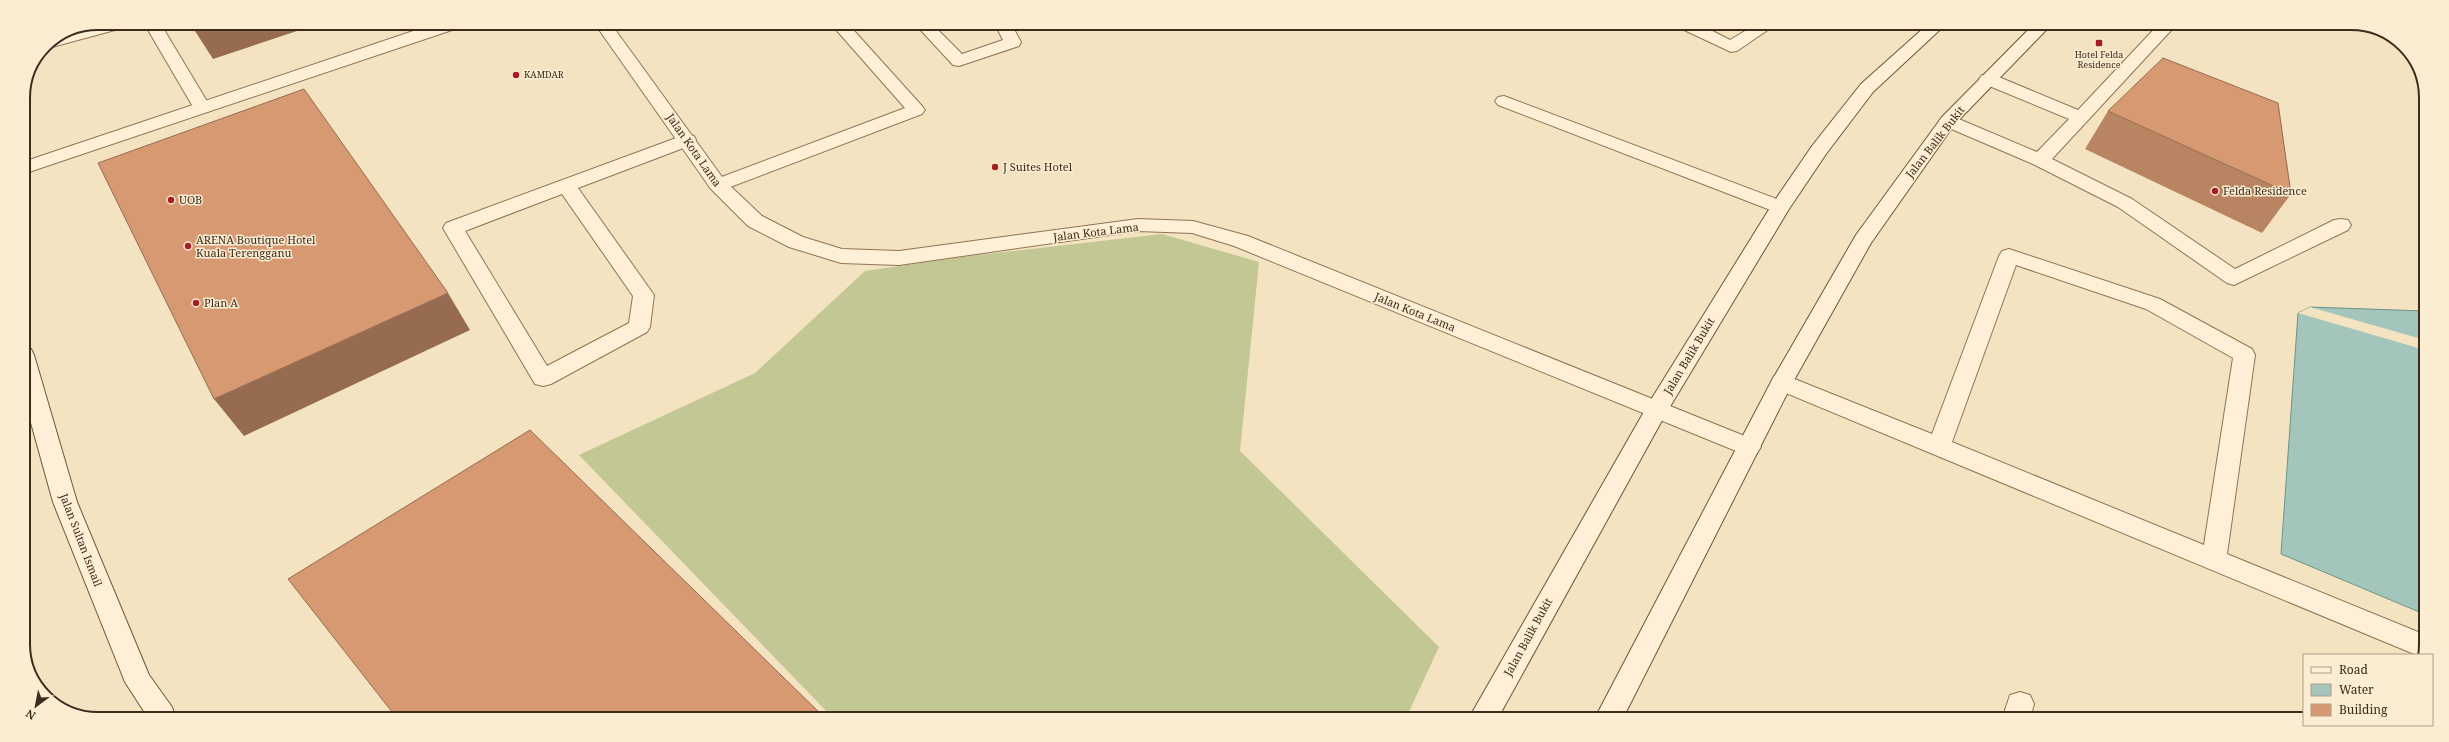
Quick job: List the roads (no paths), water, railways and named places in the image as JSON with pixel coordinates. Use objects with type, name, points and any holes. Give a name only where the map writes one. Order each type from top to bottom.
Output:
[{"type":"main road","points":[[60,41],[96,30]]},
{"type":"main road","points":[[156,30],[202,108]]},
{"type":"main road","points":[[30,166],[434,30]]},
{"type":"main road","name":"Jalan Kota Lama","points":[[607,30],[688,140],[718,185],[755,221],[796,242],[841,256],[899,258],[1138,225],[1193,227],[1241,242],[1748,447]]},
{"type":"main road","points":[[718,185],[916,110],[844,30]]},
{"type":"main road","points":[[929,30],[959,62],[1013,42],[1007,30]]},
{"type":"main road","points":[[1698,30],[1731,47],[1759,30]]},
{"type":"main road","name":"Jalan Balik Bukit","points":[[1486,712],[1657,409],[1780,207],[1819,150],[1867,88],[1927,30]]},
{"type":"main road","name":"Jalan Balik Bukit","points":[[1612,712],[1782,382],[1863,240],[1948,121],[2038,30]]},
{"type":"main road","points":[[2040,160],[2082,118],[2163,30]]},
{"type":"main road","points":[[1988,79],[2082,118]]},
{"type":"main road","points":[[1504,101],[1780,207]]},
{"type":"main road","points":[[1948,121],[2040,160],[2125,203],[2234,278],[2341,224]]},
{"type":"main road","points":[[566,185],[644,295],[639,327],[543,378],[453,228],[566,185],[688,140]]},
{"type":"main road","points":[[1939,447],[2009,256],[2153,304],[2244,355],[2214,560]]},
{"type":"main road","name":"Jalan Sultan Ismail","points":[[30,380],[65,502],[138,682],[159,712]]},
{"type":"main road","points":[[1782,382],[2419,644]]},
{"type":"water","points":[[2310,307],[2419,311],[2419,612],[2281,554],[2298,313]]},
{"type":"place","name":"Hotel Felda Residence","points":[[2099,43]]},
{"type":"place","name":"KAMDAR","points":[[516,75]]},
{"type":"place","name":"J Suites Hotel","points":[[995,167]]},
{"type":"place","name":"Felda Residence","points":[[2215,191]]},
{"type":"place","name":"UOB","points":[[171,200]]},
{"type":"place","name":"ARENA Boutique Hotel Kuala Terengganu","points":[[188,246]]},
{"type":"place","name":"Plan A","points":[[196,303]]}]
